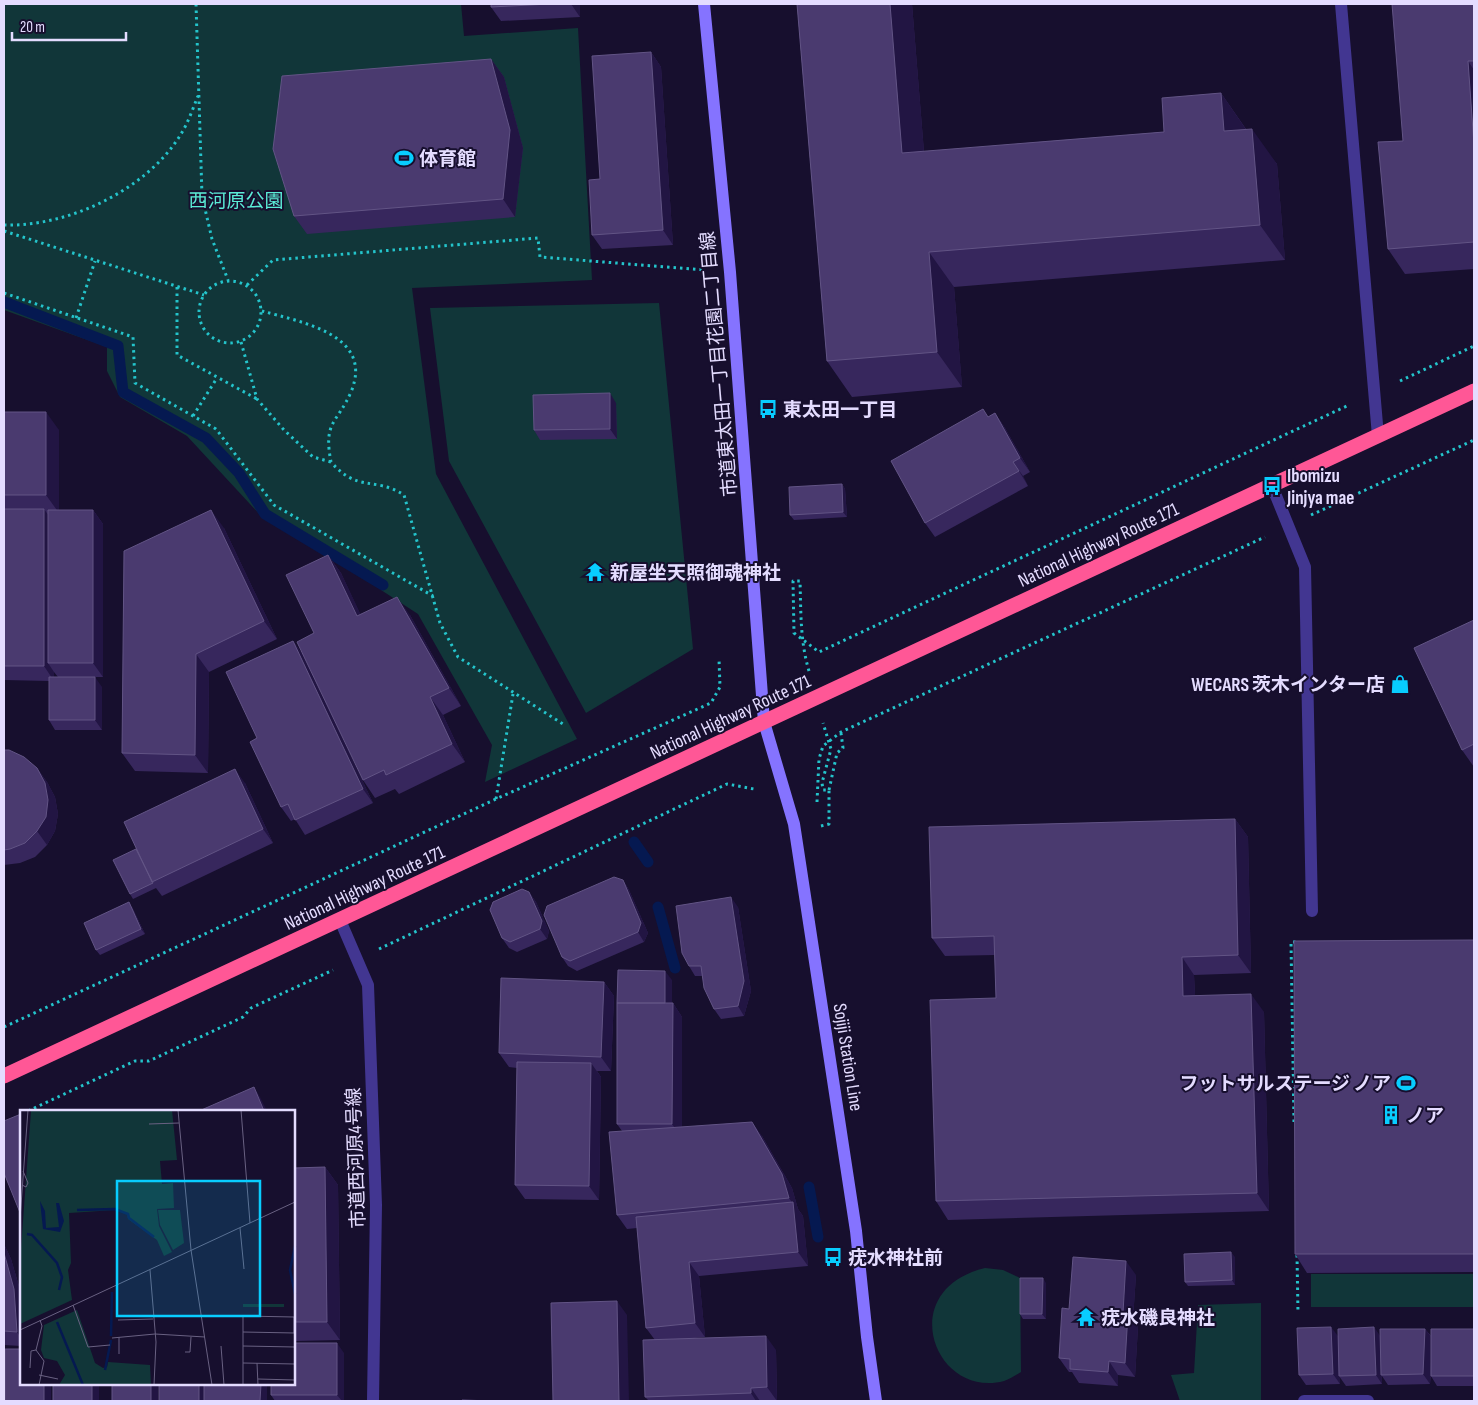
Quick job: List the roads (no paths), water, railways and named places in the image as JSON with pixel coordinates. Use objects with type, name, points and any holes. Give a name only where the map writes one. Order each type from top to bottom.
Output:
[{"type":"highway","name":"National Highway Route 171","points":[[4,1076],[1474,391]]},
{"type":"street","name":"市道東太田一丁目花園二丁目線","points":[[704,4],[730,272],[760,645],[764,722]]},
{"type":"street","points":[[1342,4],[1378,436]]},
{"type":"street","points":[[1272,486],[1305,567],[1312,911]]},
{"type":"street","name":"Sojiji Station Line","points":[[764,722],[794,824],[856,1231],[876,1401]]},
{"type":"street","name":"市道西河原4号線","points":[[340,920],[368,985],[376,1205],[373,1401]]},
{"type":"street","points":[[1304,1401],[1368,1401]]},
{"type":"waterway","points":[[4,302],[118,346],[123,392],[206,438],[239,473],[265,514],[383,585]]},
{"type":"waterway","points":[[634,842],[648,862]]},
{"type":"waterway","points":[[658,907],[675,968]]},
{"type":"waterway","points":[[809,1187],[818,1237]]},
{"type":"place","name":"体育館","points":[[404,158]]},
{"type":"place","name":"東太田一丁目","points":[[768,409]]},
{"type":"place","name":"Ibomizu Jinjya mae","points":[[1272,486]]},
{"type":"place","name":"新屋坐天照御魂神社","points":[[595,572]]},
{"type":"place","name":"WECARS 茨木インター店","points":[[1400,684]]},
{"type":"place","name":"フットサルステージ ノア","points":[[1406,1083]]},
{"type":"place","name":"ノア","points":[[1391,1115]]},
{"type":"place","name":"疣水神社前","points":[[833,1257]]},
{"type":"place","name":"疣水磯良神社","points":[[1086,1317]]},
{"type":"park label","name":"西河原公園","points":[[236,200]]}]
